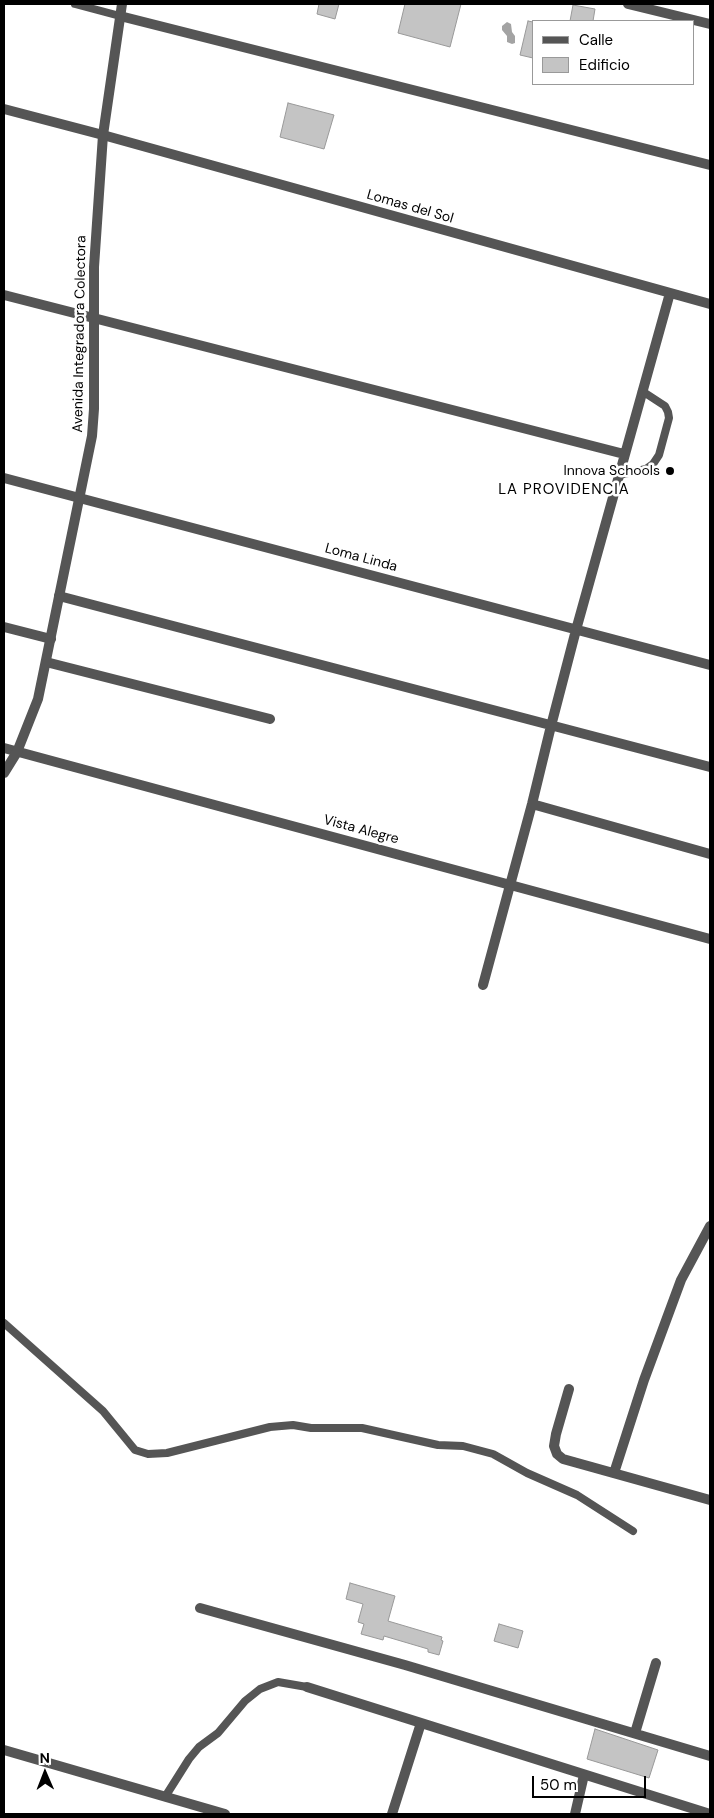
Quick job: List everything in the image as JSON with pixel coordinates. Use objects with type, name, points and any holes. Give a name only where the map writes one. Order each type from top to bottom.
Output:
[{"type":"street","name":"Avenida Integradora Colectora","points":[[4,773],[17,752],[38,699],[92,436],[94,409],[94,267],[103,135],[122,4]]},
{"type":"street","points":[[628,4],[694,20]]},
{"type":"street","points":[[120,16],[710,165]]},
{"type":"street","points":[[694,20],[710,24]]},
{"type":"street","name":"Lomas del Sol","points":[[4,109],[710,304]]},
{"type":"street","points":[[483,985],[532,804],[576,630],[670,293]]},
{"type":"street","points":[[4,295],[624,454]]},
{"type":"street","name":"Loma Linda","points":[[4,478],[710,665]]},
{"type":"street","points":[[59,596],[710,767]]},
{"type":"street","points":[[4,627],[51,639]]},
{"type":"street","points":[[46,662],[270,719]]},
{"type":"street","name":"Vista Alegre","points":[[4,748],[710,939]]},
{"type":"street","points":[[532,804],[710,854]]},
{"type":"street","points":[[614,1473],[644,1380],[681,1280],[710,1226]]},
{"type":"street","points":[[569,1390],[556,1434],[554,1446],[556,1454],[563,1459],[710,1500]]},
{"type":"street","points":[[200,1608],[405,1665],[710,1756]]},
{"type":"street","points":[[635,1734],[656,1663]]},
{"type":"street","points":[[307,1687],[710,1814]]},
{"type":"street","points":[[392,1814],[421,1723]]},
{"type":"street","points":[[4,1750],[225,1814]]},
{"type":"street","points":[[575,1814],[584,1774]]},
{"type":"lane","points":[[75,4],[120,16]]},
{"type":"lane","points":[[619,475],[646,470],[659,455],[669,418],[668,412],[665,406],[642,391]]},
{"type":"lane","points":[[4,1323],[103,1411],[135,1450],[148,1454],[167,1453],[270,1427],[293,1425],[311,1428],[362,1428],[438,1445],[463,1446],[493,1454],[527,1474],[577,1495],[633,1531]]},
{"type":"lane","points":[[165,1797],[199,1747],[218,1733],[245,1701],[260,1689],[278,1682],[307,1687]]},
{"type":"shaded area","points":[[507,22],[511,24],[512,32],[515,36],[515,43],[512,44],[507,42],[507,36],[502,30],[502,26]]},
{"type":"building","points":[[319,4],[339,4],[335,19],[317,14]]},
{"type":"building","points":[[405,4],[461,4],[450,47],[398,33]]},
{"type":"building","points":[[573,5],[595,9],[593,20],[570,20]]},
{"type":"building","points":[[528,21],[532,22],[532,58],[520,55]]},
{"type":"building","points":[[288,103],[334,115],[324,149],[280,137]]},
{"type":"building","points":[[350,1583],[395,1596],[388,1621],[442,1637],[441,1640],[443,1641],[439,1655],[428,1652],[428,1649],[384,1636],[383,1640],[361,1634],[364,1624],[358,1622],[363,1604],[346,1599]]},
{"type":"building","points":[[499,1624],[523,1631],[518,1648],[494,1641]]},
{"type":"building","points":[[595,1729],[658,1750],[649,1778],[587,1759]]},
{"type":"place","name":"Innova Schools","points":[[670,471]]},
{"type":"district","name":"LA PROVIDENCIA","points":[[564,490]]}]
